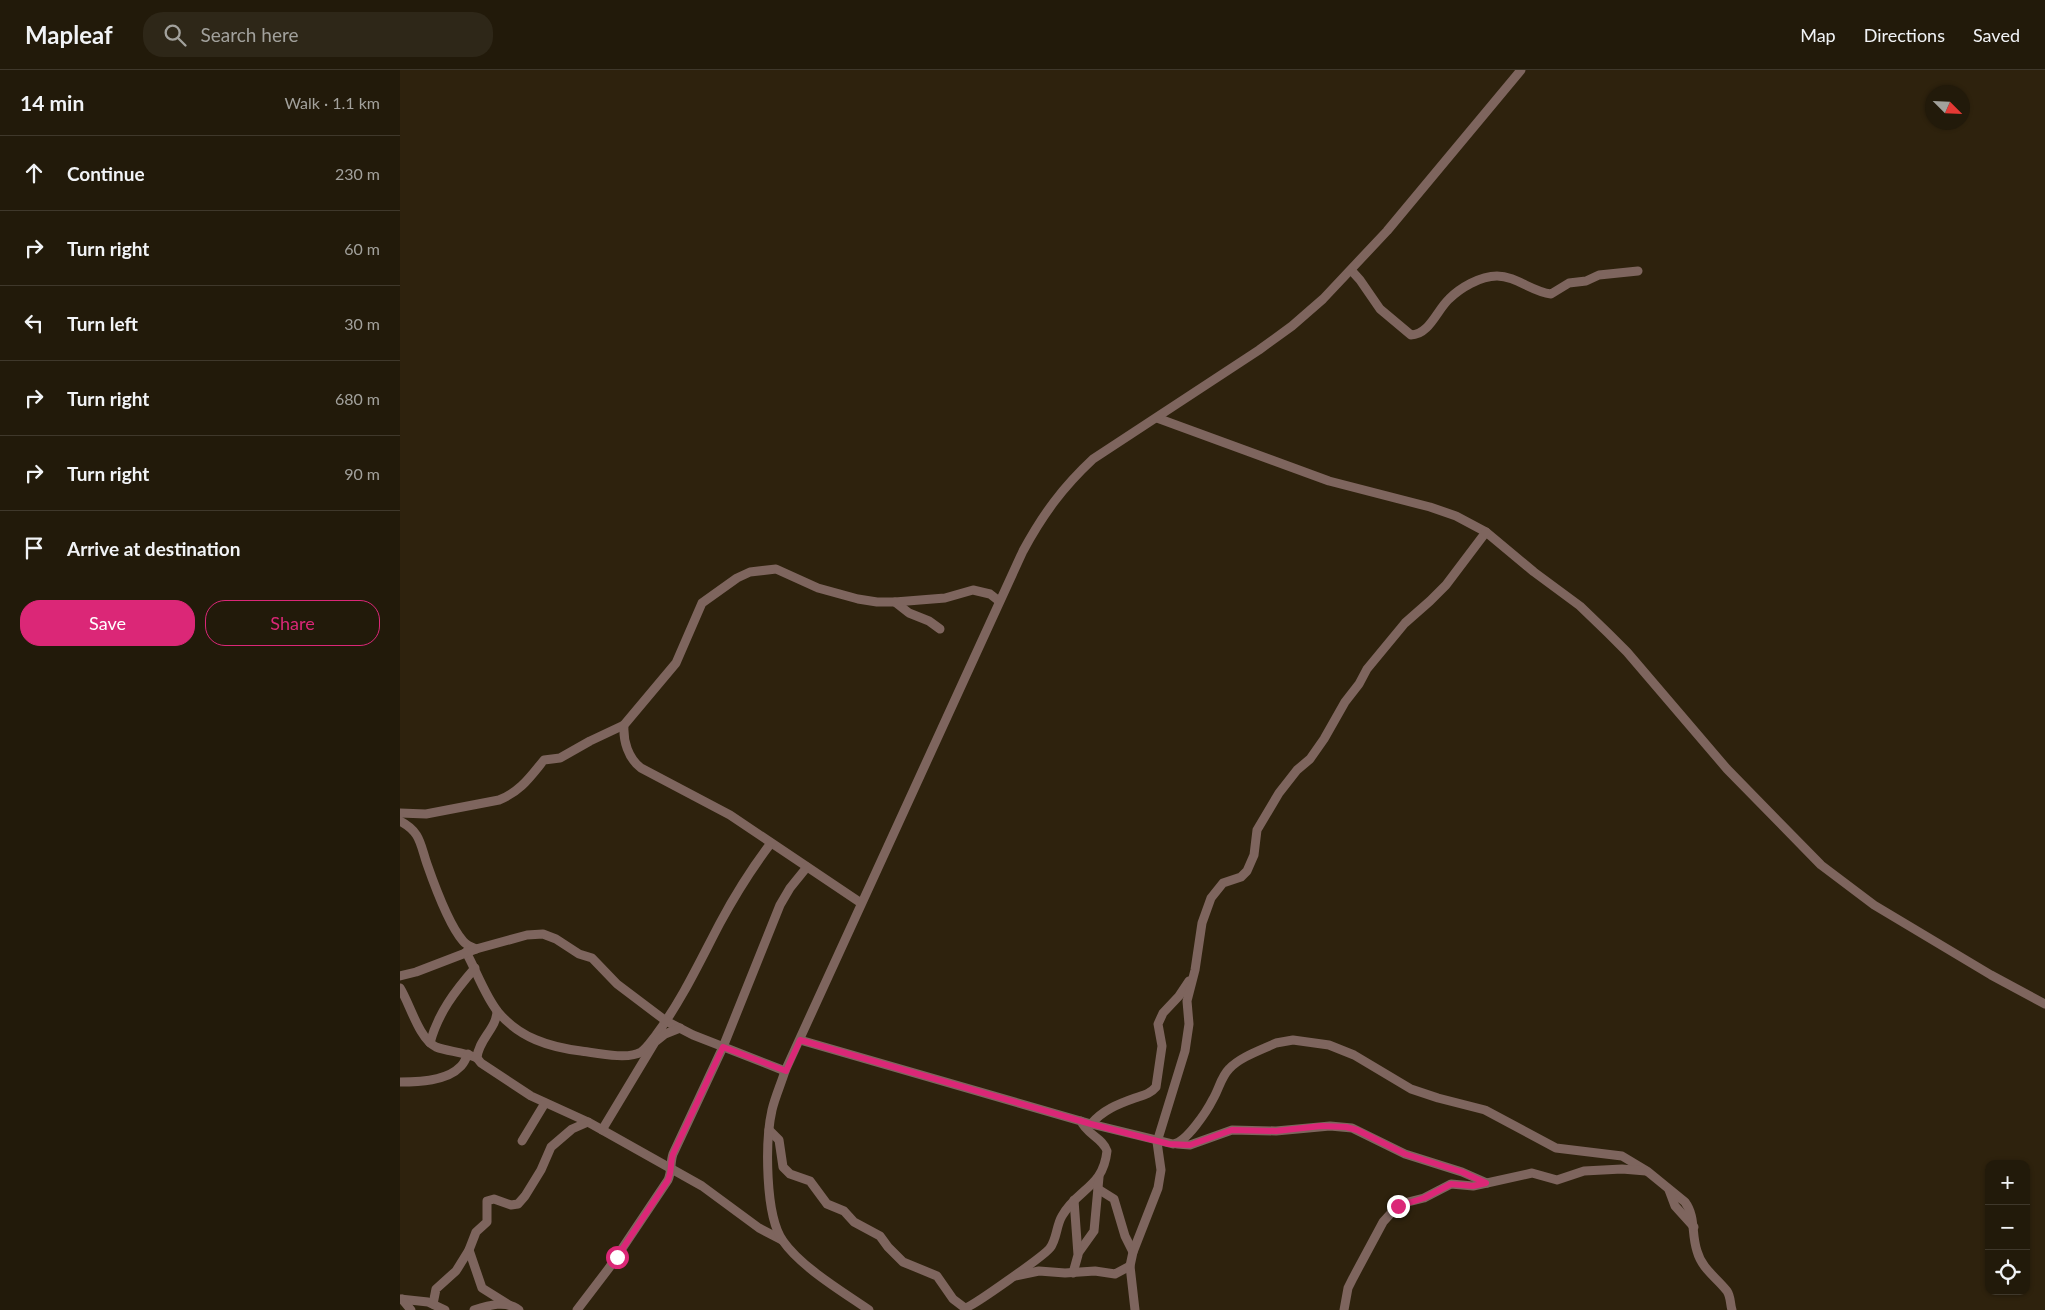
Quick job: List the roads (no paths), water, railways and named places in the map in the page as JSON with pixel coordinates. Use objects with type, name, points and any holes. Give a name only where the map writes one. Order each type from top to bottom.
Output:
[{"type":"street","points":[[782,1240],[770,1195],[768,1164],[769,1130],[772,1110],[786,1071],[861,903],[999,601],[1034,530],[1060,493],[1093,459],[1292,326],[1323,299],[1352,270],[1386,231],[1521,70]]},
{"type":"street","points":[[1352,270],[1380,309],[1411,335],[1417,335],[1427,328],[1445,304],[1458,292],[1488,277],[1505,277],[1551,294],[1569,283],[1586,281],[1599,274],[1638,271]]},
{"type":"street","points":[[1156,418],[1328,481],[1430,507],[1456,516],[1486,532],[1534,572],[1580,606],[1608,632],[1727,769],[1764,805],[1804,849],[1827,870],[1874,905],[1946,949],[2045,1004]]},
{"type":"street","points":[[1135,1310],[1130,1266],[1133,1252],[1158,1188],[1160,1170],[1157,1142],[1185,1051],[1189,1024],[1187,1001],[1195,970],[1202,923],[1211,898],[1223,883],[1241,876],[1247,871],[1254,855],[1257,830],[1279,793],[1297,770],[1310,759],[1324,739],[1344,702],[1392,637],[1446,585],[1486,532]]},
{"type":"street","points":[[400,813],[426,814],[508,797],[527,782],[544,760],[560,758],[572,750],[624,725],[676,663],[702,603],[737,578],[750,572],[776,569],[818,588],[877,602],[945,598],[973,590],[990,594],[999,601]]},
{"type":"street","points":[[895,602],[909,613],[929,621],[940,629]]},
{"type":"street","points":[[624,725],[625,742],[636,764],[649,773],[719,808],[861,903]]},
{"type":"street","points":[[400,820],[415,832],[421,841],[428,866],[448,914],[463,941],[476,949]]},
{"type":"street","points":[[466,952],[497,1011],[515,1029],[541,1043],[572,1050],[613,1055],[642,1052],[666,1021],[698,967],[735,896],[771,843]]},
{"type":"street","points":[[577,1310],[605,1273],[668,1180],[673,1154],[723,1047],[780,905],[790,888],[807,868]]},
{"type":"street","points":[[400,976],[416,972],[466,952],[526,935],[548,935],[579,954],[596,960],[609,977],[666,1021],[723,1047],[786,1071]]},
{"type":"street","points":[[430,1043],[435,1026],[450,998],[475,968]]},
{"type":"street","points":[[1091,1124],[1107,1109],[1146,1096],[1156,1087],[1162,1046],[1158,1024],[1163,1013],[1184,990],[1195,970]]},
{"type":"street","points":[[400,988],[422,1033],[430,1043],[441,1048],[472,1056],[513,1086],[588,1122],[718,1197],[759,1228],[782,1240],[803,1261],[869,1310]]},
{"type":"street","points":[[400,1082],[436,1078],[449,1074],[460,1067],[472,1056],[480,1044],[495,1021],[497,1011]]},
{"type":"street","points":[[602,1130],[654,1042],[665,1034],[680,1028]]},
{"type":"street","points":[[800,1040],[1157,1142],[1190,1145],[1232,1130],[1276,1131],[1321,1126],[1346,1127],[1357,1130],[1405,1154],[1462,1172],[1486,1183]]},
{"type":"street","points":[[1177,1144],[1185,1138],[1203,1115],[1213,1099],[1223,1076],[1232,1065],[1276,1043],[1293,1040],[1340,1049],[1411,1088],[1438,1098],[1485,1110],[1556,1148],[1622,1156],[1647,1171],[1685,1202],[1690,1209],[1696,1248],[1700,1259],[1727,1292],[1732,1310]]},
{"type":"street","points":[[522,1141],[546,1102]]},
{"type":"street","points":[[1078,1252],[1094,1232],[1099,1177],[1108,1151],[1102,1142],[1084,1128],[1081,1121]]},
{"type":"street","points":[[433,1304],[436,1289],[456,1271],[469,1250],[476,1232],[484,1226],[488,1219],[487,1201],[494,1200],[511,1205],[518,1204],[541,1170],[551,1146],[572,1129],[588,1122]]},
{"type":"street","points":[[769,1130],[780,1140],[783,1167],[790,1174],[810,1181],[827,1204],[844,1211],[854,1222],[880,1236],[903,1262],[937,1276],[953,1299],[962,1306],[969,1307],[1050,1248],[1057,1225],[1074,1200],[1099,1177]]},
{"type":"street","points":[[1344,1310],[1350,1283],[1383,1222],[1404,1203],[1424,1198],[1451,1184],[1473,1186],[1532,1173],[1557,1180],[1584,1171],[1622,1169],[1647,1171]]},
{"type":"street","points":[[1098,1189],[1114,1199],[1125,1236],[1133,1252]]},
{"type":"street","points":[[1073,1272],[1078,1252],[1074,1200]]},
{"type":"street","points":[[469,1250],[482,1288],[519,1310]]},
{"type":"street","points":[[1012,1277],[1039,1271],[1095,1271],[1115,1274],[1130,1266]]},
{"type":"street","points":[[401,1299],[421,1301],[445,1310]]},
{"type":"street","points":[[401,1299],[411,1310]]},
{"type":"street","points":[[474,1310],[494,1305],[509,1305]]}]
